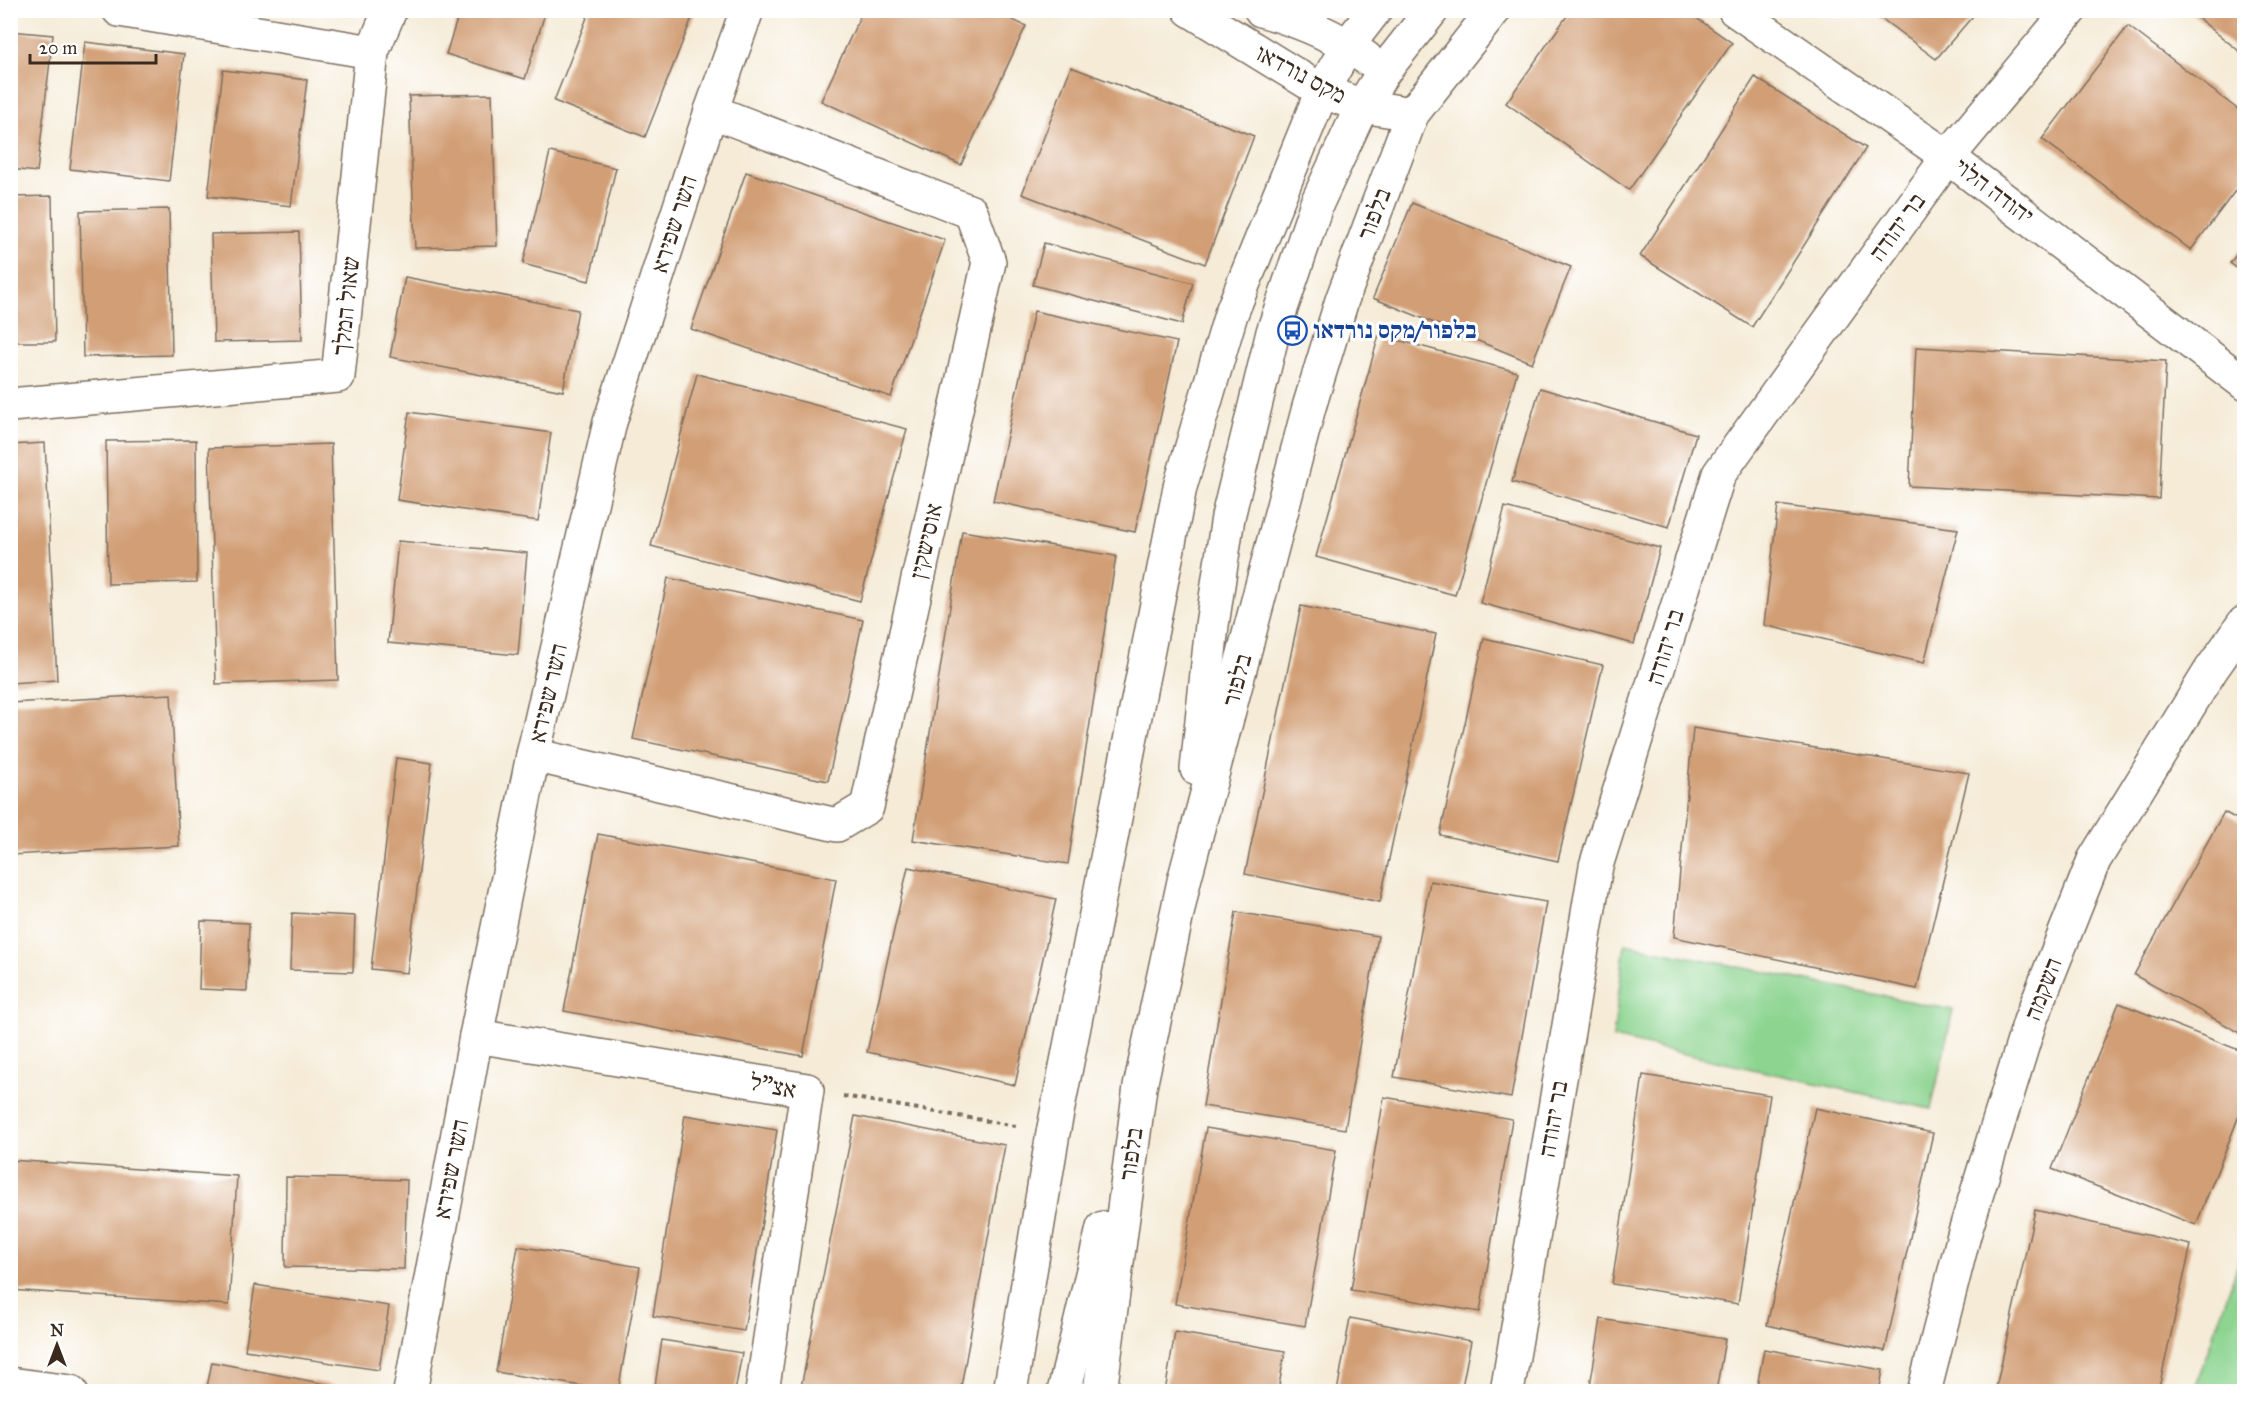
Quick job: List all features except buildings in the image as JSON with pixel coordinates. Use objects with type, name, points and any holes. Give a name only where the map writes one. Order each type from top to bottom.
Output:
[{"type":"street","points":[[119,10],[372,52],[390,10]]},
{"type":"street","name":"השר שפירא","points":[[410,1392],[476,1036],[533,755],[610,422],[711,111],[747,10]]},
{"type":"street","name":"מקס נורדאו","points":[[1190,10],[1322,91],[1362,105],[1412,114]]},
{"type":"street","name":"מקס נורדאו","points":[[1262,10],[1348,45],[1384,71],[1412,114]]},
{"type":"street","points":[[1010,1392],[1053,1133],[1180,487],[1232,314],[1322,91],[1348,45],[1375,10]]},
{"type":"street","points":[[1184,881],[1212,625],[1228,517],[1273,332],[1317,203],[1362,105],[1384,71],[1432,10]]},
{"type":"street","name":"בלפור","points":[[1100,1392],[1140,1087],[1184,881],[1309,407],[1342,300],[1412,114],[1494,10]]},
{"type":"street","name":"יהודה הלוי","points":[[1735,10],[1948,157],[2244,383]]},
{"type":"street","name":"בר יהודה","points":[[1507,1392],[1596,866],[1719,474],[1948,157],[2070,10]]},
{"type":"street","name":"שאול המלך","points":[[10,405],[338,376],[372,52]]},
{"type":"street","name":"אוסישקין","points":[[533,755],[837,825],[867,807],[989,262],[971,212],[711,111]]},
{"type":"street","points":[[1232,314],[1317,203]]},
{"type":"street","name":"השקמה","points":[[1924,1392],[1964,1235],[2030,1021],[2094,860],[2211,670],[2244,623]]},
{"type":"street","name":"אצ\"ל","points":[[476,1036],[807,1090],[762,1392]]},
{"type":"street","points":[[1064,1392],[1096,1255],[1140,1087]]},
{"type":"street","points":[[10,1384],[71,1392]]},
{"type":"path","points":[[807,1090],[1053,1133]]},
{"type":"green space","points":[[1625,944],[1953,1010],[1931,1109],[1613,1038]]},
{"type":"green space","points":[[2244,1247],[2244,1391],[2194,1391]]},
{"type":"place","name":"בלפור/מקס נורדאו","points":[[1292,330]]}]
